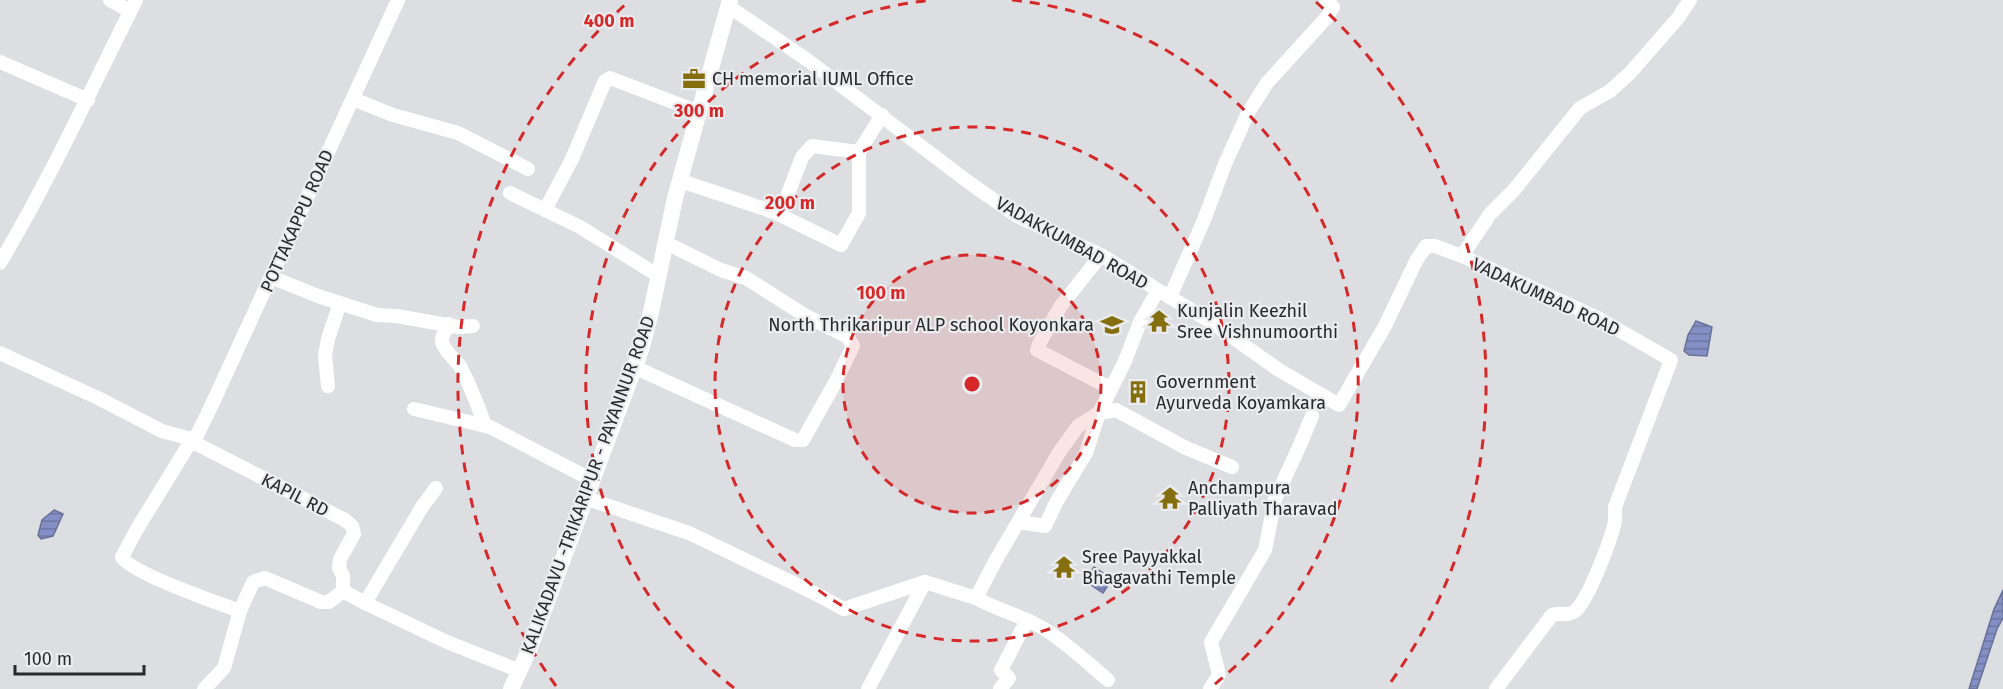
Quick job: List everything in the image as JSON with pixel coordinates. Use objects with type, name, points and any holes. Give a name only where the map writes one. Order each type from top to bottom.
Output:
[{"type":"main road","name":"KALIKADAVU -TRIKARIPUR - PAYANNUR ROAD","points":[[511,689],[520,671],[641,350],[675,198],[729,2]]},
{"type":"street","points":[[0,263],[29,214],[88,100],[133,6],[110,0]]},
{"type":"street","name":"POTTAKAPPU ROAD","points":[[240,610],[165,582],[126,563],[122,557],[204,421],[398,0]]},
{"type":"street","points":[[1164,294],[1204,220],[1248,113],[1267,83],[1327,17],[1333,7],[1326,0]]},
{"type":"street","points":[[1462,256],[1490,214],[1514,190],[1580,108],[1610,91],[1630,73],[1678,18],[1690,0]]},
{"type":"street","name":"VADAKKUMBAD ROAD","points":[[729,2],[1017,216],[1101,255],[1164,294],[1140,322],[1125,362],[1099,412],[1078,426],[1060,451],[976,598]]},
{"type":"street","points":[[0,62],[88,100]]},
{"type":"street","points":[[545,210],[572,159],[605,81],[610,78],[699,112]]},
{"type":"street","points":[[353,99],[393,115],[458,134],[528,169]]},
{"type":"street","points":[[681,181],[780,215],[842,245],[859,213],[860,152],[882,115]]},
{"type":"street","points":[[780,215],[802,157],[812,146],[860,152]]},
{"type":"street","points":[[510,193],[589,232],[659,276]]},
{"type":"street","points":[[634,367],[795,440],[803,440],[853,346],[848,337],[806,316],[746,278],[721,270],[666,243]]},
{"type":"street","name":"VADAKUMBAD ROAD","points":[[1164,294],[1211,322],[1279,370],[1339,405],[1385,326],[1422,249],[1426,246],[1435,246],[1462,256],[1598,318],[1671,360],[1615,507],[1615,524],[1591,586],[1574,612],[1552,615],[1496,689]]},
{"type":"street","points":[[1101,255],[1060,307],[1037,350],[1110,388]]},
{"type":"street","points":[[271,276],[318,296],[377,315],[473,326]]},
{"type":"street","points":[[328,386],[326,356],[328,339],[340,303]]},
{"type":"street","points":[[448,324],[442,343],[462,369],[485,425]]},
{"type":"street","name":"KAPIL RD","points":[[0,353],[98,398],[162,431],[191,440],[345,520],[352,526],[354,534],[340,558],[339,568],[344,576],[343,591]]},
{"type":"street","points":[[414,409],[485,425],[592,480]]},
{"type":"street","points":[[1020,522],[1045,526],[1086,453],[1099,412],[1116,410],[1186,448],[1232,467]]},
{"type":"street","points":[[1210,689],[1219,675],[1211,642],[1264,550],[1275,499],[1312,416]]},
{"type":"street","points":[[365,603],[422,507],[436,488]]},
{"type":"street","points":[[585,498],[689,533],[812,591],[844,609],[925,582],[976,598],[996,609],[1044,628],[1108,680]]},
{"type":"street","points":[[204,689],[224,668],[248,590],[253,582],[265,578],[321,602],[329,602],[343,591],[447,642],[520,671]]},
{"type":"street","points":[[868,689],[925,582]]},
{"type":"street","points":[[1000,689],[1009,678],[1001,670],[1028,620]]},
{"type":"water","points":[[1696,321],[1712,327],[1707,356],[1689,355],[1684,351],[1688,335]]},
{"type":"water","points":[[54,510],[63,514],[53,536],[41,539],[38,535],[42,520]]},
{"type":"water","points":[[1094,567],[1112,579],[1103,593],[1085,581]]},
{"type":"water","points":[[2003,590],[2003,618],[1997,629],[1977,689],[1969,689],[1994,609]]},
{"type":"place","name":"CH memorial IUML Office","points":[[694,79]]},
{"type":"place","name":"Kunjalin Keezhil Sree Vishnumoorthi","points":[[1159,321]]},
{"type":"place","name":"North Thrikaripur ALP school Koyonkara","points":[[1112,325]]},
{"type":"place","name":"Government Ayurveda Koyamkara","points":[[1138,392]]},
{"type":"place","name":"Anchampura Palliyath Tharavad","points":[[1170,498]]},
{"type":"place","name":"Sree Payyakkal Bhagavathi Temple","points":[[1064,567]]}]
